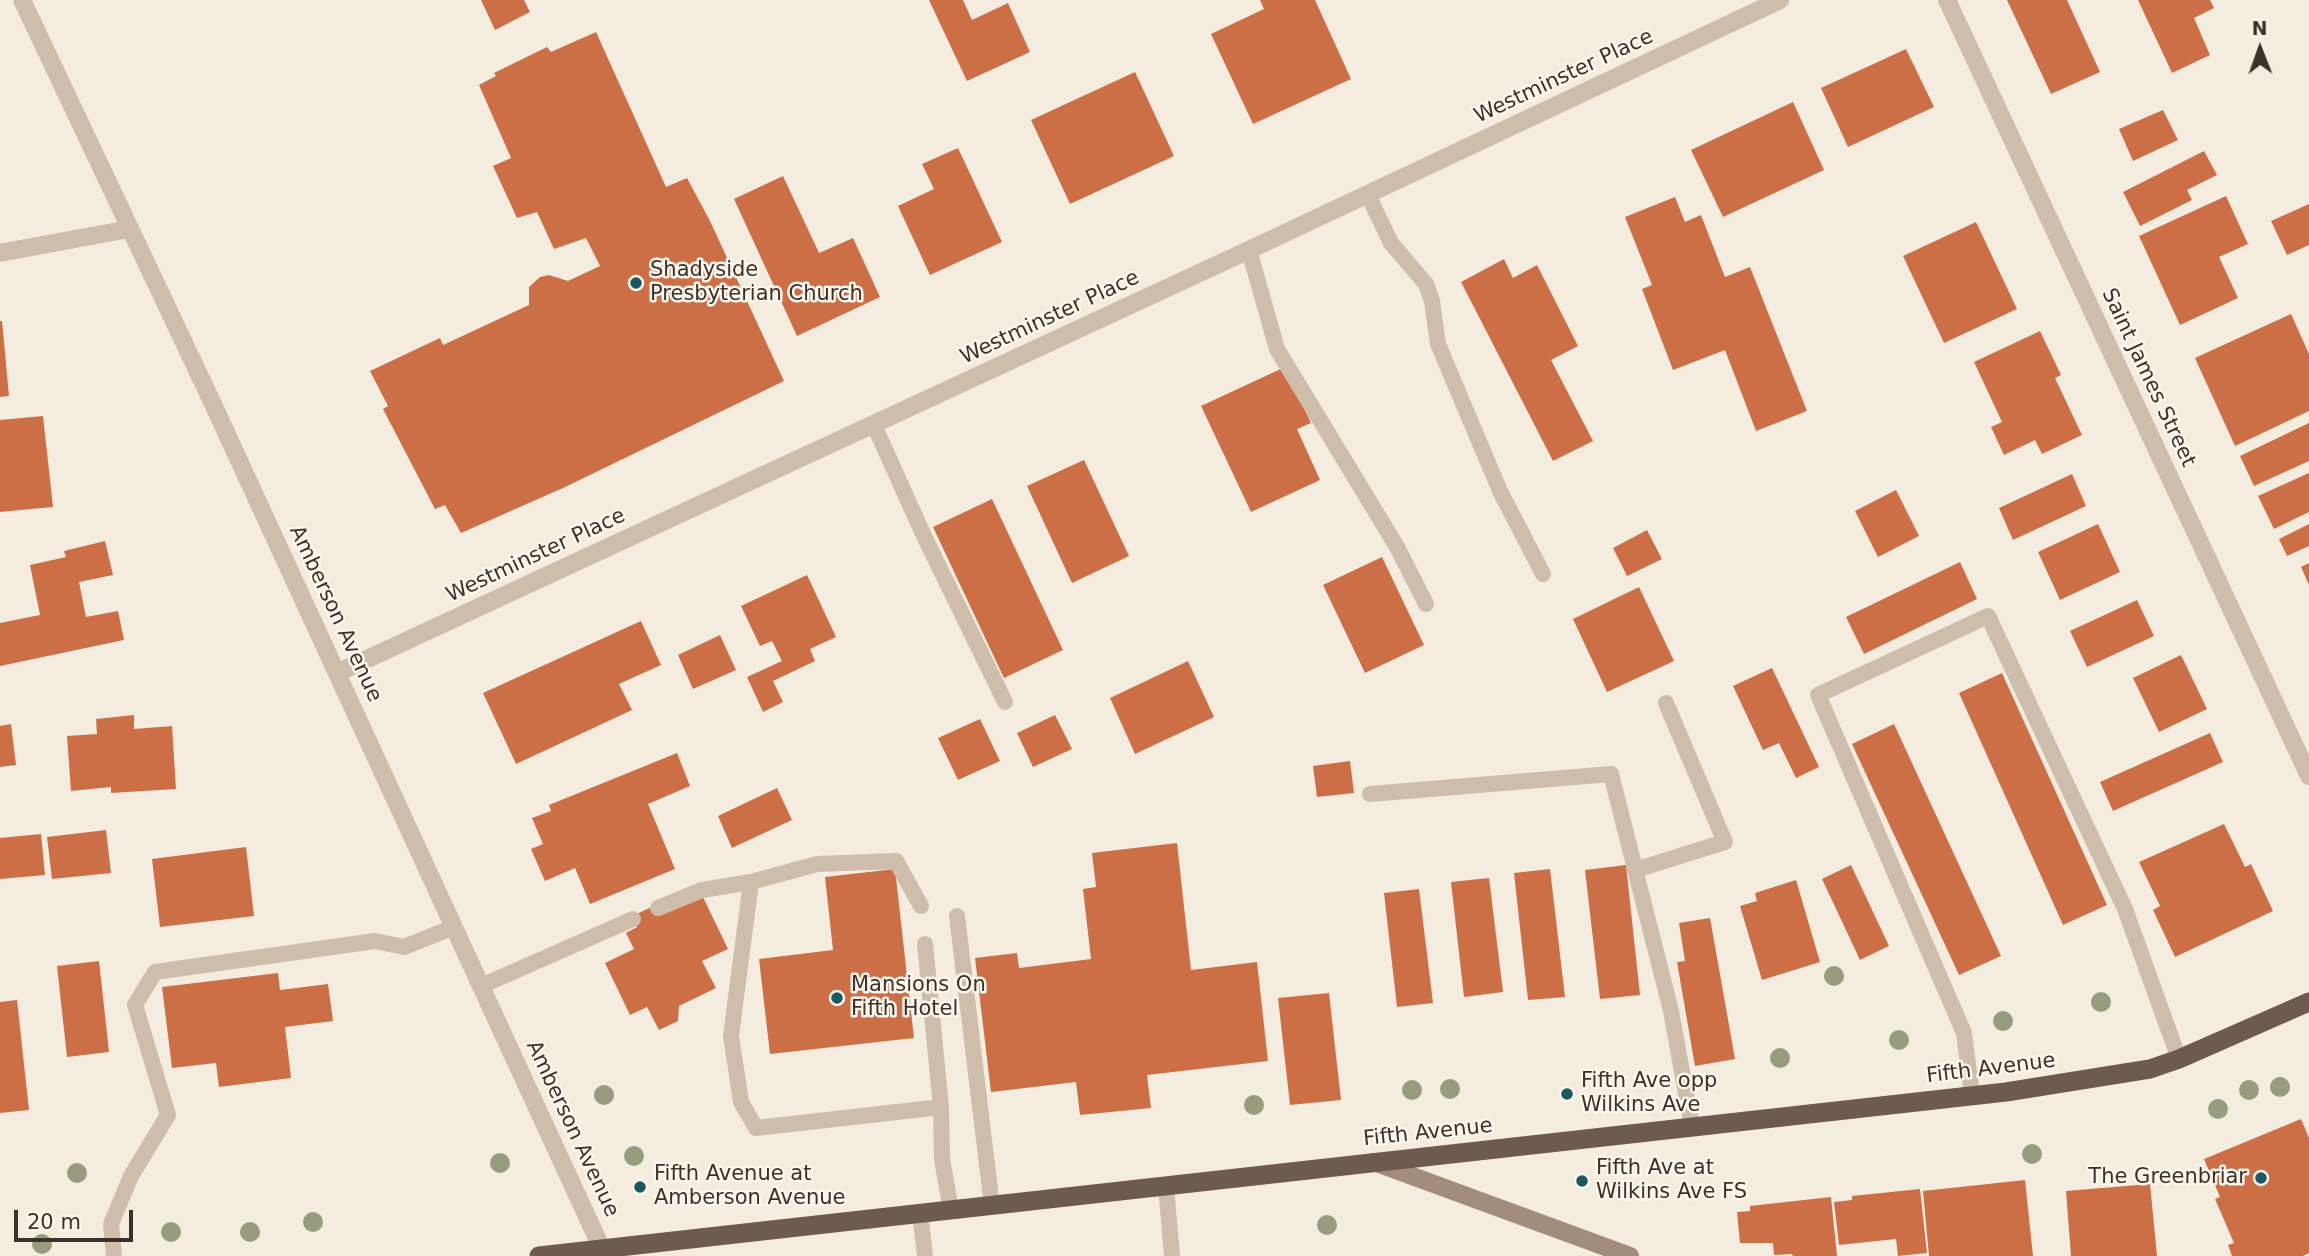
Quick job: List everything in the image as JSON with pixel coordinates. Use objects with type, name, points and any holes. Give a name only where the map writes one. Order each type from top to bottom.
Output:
[{"type":"highway","name":"Fifth Avenue","points":[[539,1256],[1972,1095],[2150,1069],[2309,1002]]},
{"type":"main road","points":[[1374,1163],[1630,1256]]},
{"type":"street","name":"Amberson Avenue","points":[[22,0],[337,673],[602,1249]]},
{"type":"street","name":"Westminster Place","points":[[337,673],[1368,195],[1780,0]]},
{"type":"street","name":"Saint James Street","points":[[1947,0],[2309,776]]},
{"type":"street","points":[[0,253],[129,229]]},
{"type":"lane","points":[[1368,195],[1391,243],[1426,284],[1432,302],[1438,344],[1500,491],[1543,574]]},
{"type":"lane","points":[[1249,250],[1277,349],[1397,547],[1426,604]]},
{"type":"lane","points":[[874,425],[1004,702]]},
{"type":"lane","points":[[1972,1095],[1964,1033],[1818,695],[1988,616],[2125,909],[2179,1059]]},
{"type":"lane","points":[[1635,870],[1725,842],[1666,703]]},
{"type":"lane","points":[[1370,794],[1611,774],[1671,1011],[1692,1126]]},
{"type":"lane","points":[[658,908],[702,890],[751,882],[817,864],[896,862],[921,906]]},
{"type":"lane","points":[[751,882],[731,1036],[741,1102],[757,1128],[941,1107]]},
{"type":"lane","points":[[957,916],[992,1206]]},
{"type":"lane","points":[[481,986],[633,919]]},
{"type":"lane","points":[[114,1256],[111,1224],[131,1176],[168,1115],[135,1005],[155,972],[375,941],[404,947],[454,927]]},
{"type":"lane","points":[[925,944],[941,1107],[942,1159],[951,1210]]},
{"type":"lane","points":[[1166,1186],[1172,1256]]},
{"type":"lane","points":[[920,1213],[925,1256]]},
{"type":"building","points":[[481,0],[524,0],[530,12],[495,30]]},
{"type":"building","points":[[929,0],[963,0],[972,20],[1008,3],[1030,52],[967,81]]},
{"type":"building","points":[[1260,0],[1315,0],[1351,79],[1253,124],[1211,34],[1264,9]]},
{"type":"building","points":[[2007,0],[2067,0],[2100,72],[2051,94]]},
{"type":"building","points":[[2138,0],[2210,0],[2214,8],[2194,18],[2210,55],[2172,73]]},
{"type":"building","name":"Shadyside Presbyterian Church","points":[[596,32],[666,187],[687,178],[710,221],[784,381],[563,488],[461,533],[445,505],[435,509],[383,409],[388,406],[370,371],[440,338],[443,345],[529,305],[529,287],[540,277],[549,275],[568,281],[600,266],[586,238],[554,249],[537,212],[517,218],[493,166],[511,158],[479,85],[496,76],[494,73],[547,47],[551,52]]},
{"type":"building","points":[[1906,49],[1934,107],[1848,147],[1821,88]]},
{"type":"building","points":[[1135,72],[1174,156],[1070,204],[1031,120]]},
{"type":"building","points":[[1793,102],[1824,170],[1723,217],[1691,150]]},
{"type":"building","points":[[2163,110],[2178,140],[2133,161],[2119,129]]},
{"type":"building","points":[[958,148],[1002,242],[930,275],[898,206],[934,189],[922,164]]},
{"type":"building","points":[[2204,151],[2217,175],[2187,190],[2192,200],[2140,226],[2123,192]]},
{"type":"building","points":[[783,176],[819,253],[853,238],[880,297],[797,336],[734,199]]},
{"type":"building","points":[[2226,196],[2248,244],[2219,257],[2238,298],[2180,325],[2139,236]]},
{"type":"building","points":[[1675,197],[1685,222],[1701,215],[1725,277],[1750,267],[1807,411],[1756,431],[1725,350],[1673,370],[1642,289],[1652,285],[1625,217]]},
{"type":"building","points":[[2309,204],[2309,245],[2287,255],[2271,221]]},
{"type":"building","points":[[1976,222],[2017,309],[1944,343],[1903,256]]},
{"type":"building","points":[[1504,259],[1513,278],[1537,265],[1578,346],[1551,360],[1593,441],[1553,461],[1461,282]]},
{"type":"building","points":[[2291,314],[2309,354],[2309,411],[2235,446],[2195,358]]},
{"type":"building","points":[[0,321],[9,396],[0,397]]},
{"type":"building","points":[[2040,331],[2061,375],[2055,378],[2082,435],[2042,454],[2035,440],[2004,455],[1991,427],[2002,422],[1974,362]]},
{"type":"building","points":[[1285,367],[1311,423],[1297,429],[1320,480],[1251,512],[1201,406]]},
{"type":"building","points":[[43,416],[53,507],[0,512],[0,420]]},
{"type":"building","points":[[2309,423],[2309,461],[2254,486],[2240,456]]},
{"type":"building","points":[[1084,460],[1129,556],[1072,583],[1027,486]]},
{"type":"building","points":[[2309,473],[2309,512],[2274,529],[2258,496]]},
{"type":"building","points":[[2072,474],[2086,506],[2013,540],[1999,508]]},
{"type":"building","points":[[1896,490],[1919,536],[1878,557],[1855,511]]},
{"type":"building","points":[[992,499],[1063,650],[1004,678],[933,527]]},
{"type":"building","points":[[2098,524],[2120,572],[2060,600],[2038,552]]},
{"type":"building","points":[[2309,524],[2309,546],[2287,556],[2279,539]]},
{"type":"building","points":[[1647,530],[1662,559],[1627,576],[1613,548]]},
{"type":"building","points":[[105,541],[113,575],[79,582],[86,617],[118,611],[124,640],[0,666],[0,623],[40,615],[30,565],[66,557],[64,551]]},
{"type":"building","points":[[1382,557],[1424,645],[1365,673],[1323,585]]},
{"type":"building","points":[[1960,562],[1977,599],[1864,654],[1846,617]]},
{"type":"building","points":[[2309,563],[2309,585],[2301,567]]},
{"type":"building","points":[[807,575],[836,637],[810,649],[815,661],[773,681],[783,702],[763,712],[747,677],[782,661],[772,641],[760,646],[741,606]]},
{"type":"building","points":[[1639,587],[1674,661],[1607,692],[1573,619]]},
{"type":"building","points":[[2137,600],[2154,636],[2087,667],[2070,631]]},
{"type":"building","points":[[641,621],[661,665],[619,684],[632,710],[516,764],[483,693]]},
{"type":"building","points":[[720,635],[736,670],[693,689],[678,655]]},
{"type":"building","points":[[2181,655],[2207,709],[2159,732],[2133,678]]},
{"type":"building","points":[[1188,661],[1214,717],[1135,754],[1110,698]]},
{"type":"building","points":[[1772,668],[1819,767],[1796,778],[1779,743],[1763,750],[1733,686]]},
{"type":"building","points":[[2002,673],[2107,905],[2063,925],[1959,693]]},
{"type":"building","points":[[134,715],[134,729],[172,726],[176,789],[111,793],[111,787],[71,791],[67,736],[97,734],[96,719]]},
{"type":"building","points":[[1055,715],[1072,749],[1033,767],[1017,733]]},
{"type":"building","points":[[980,719],[1000,761],[958,780],[938,738]]},
{"type":"building","points":[[11,724],[16,765],[0,767],[0,726]]},
{"type":"building","points":[[1894,724],[2001,956],[1959,975],[1852,744]]},
{"type":"building","points":[[2210,733],[2223,762],[2113,811],[2100,782]]},
{"type":"building","points":[[677,753],[690,786],[648,804],[675,869],[590,904],[575,868],[545,881],[531,849],[543,844],[532,818],[551,811],[549,805]]},
{"type":"building","points":[[1350,761],[1354,793],[1317,797],[1313,766]]},
{"type":"building","points":[[777,788],[792,820],[732,848],[718,816]]},
{"type":"building","points":[[2224,824],[2245,867],[2251,864],[2273,911],[2175,957],[2153,910],[2160,906],[2139,862]]},
{"type":"building","points":[[106,830],[111,873],[52,879],[47,837]]},
{"type":"building","points":[[41,834],[45,875],[0,879],[0,838]]},
{"type":"building","points":[[1177,843],[1191,970],[1257,962],[1268,1061],[1147,1075],[1151,1108],[1080,1115],[1076,1082],[991,1092],[975,958],[1017,953],[1019,968],[1091,959],[1083,889],[1096,887],[1092,853]]},
{"type":"building","points":[[246,847],[254,916],[160,927],[152,859]]},
{"type":"building","points":[[1626,865],[1640,995],[1600,999],[1585,870]]},
{"type":"building","points":[[1851,865],[1889,946],[1860,960],[1822,879]]},
{"type":"building","name":"Mansions On Fifth Hotel","points":[[895,869],[914,1038],[770,1054],[759,959],[833,950],[825,877]]},
{"type":"building","points":[[1550,869],[1565,997],[1528,1000],[1514,873]]},
{"type":"building","points":[[1489,878],[1503,992],[1464,997],[1451,882]]},
{"type":"building","points":[[1796,880],[1820,962],[1762,980],[1740,906],[1757,901],[1755,893]]},
{"type":"building","points":[[1419,889],[1433,1003],[1397,1007],[1384,893]]},
{"type":"building","points":[[702,895],[728,949],[702,961],[716,988],[679,1006],[678,1021],[659,1030],[647,1007],[630,1015],[605,963],[634,949],[626,933],[637,927],[632,916],[656,905]]},
{"type":"building","points":[[1710,918],[1735,1059],[1695,1066],[1677,962],[1685,961],[1679,923]]},
{"type":"building","points":[[99,961],[109,1052],[67,1057],[57,966]]},
{"type":"building","points":[[278,973],[280,990],[328,984],[333,1021],[285,1027],[291,1078],[219,1087],[216,1063],[172,1068],[162,987]]},
{"type":"building","points":[[1329,993],[1341,1100],[1290,1105],[1278,998]]},
{"type":"building","points":[[17,1000],[29,1110],[0,1113],[0,1002]]},
{"type":"building","name":"The Greenbriar","points":[[2301,1119],[2309,1138],[2309,1253],[2303,1256],[2232,1256],[2228,1245],[2234,1243],[2215,1199],[2220,1197],[2204,1159]]},
{"type":"building","points":[[2025,1180],[2033,1256],[1929,1256],[1923,1191]]},
{"type":"building","points":[[2150,1184],[2157,1256],[2071,1256],[2066,1191]]},
{"type":"building","points":[[1920,1189],[1927,1253],[1898,1256],[1896,1239],[1839,1245],[1834,1202],[1852,1200],[1852,1196]]},
{"type":"building","points":[[1831,1197],[1837,1256],[1774,1255],[1773,1243],[1740,1243],[1737,1212],[1750,1211],[1750,1206]]},
{"type":"place","name":"Shadyside Presbyterian Church","points":[[636,283]]},
{"type":"place","name":"Mansions On Fifth Hotel","points":[[837,998]]},
{"type":"place","name":"Fifth Ave opp Wilkins Ave","points":[[1567,1094]]},
{"type":"place","name":"The Greenbriar","points":[[2261,1178]]},
{"type":"place","name":"Fifth Ave at Wilkins Ave FS","points":[[1582,1181]]},
{"type":"place","name":"Fifth Avenue at Amberson Avenue","points":[[640,1187]]}]
